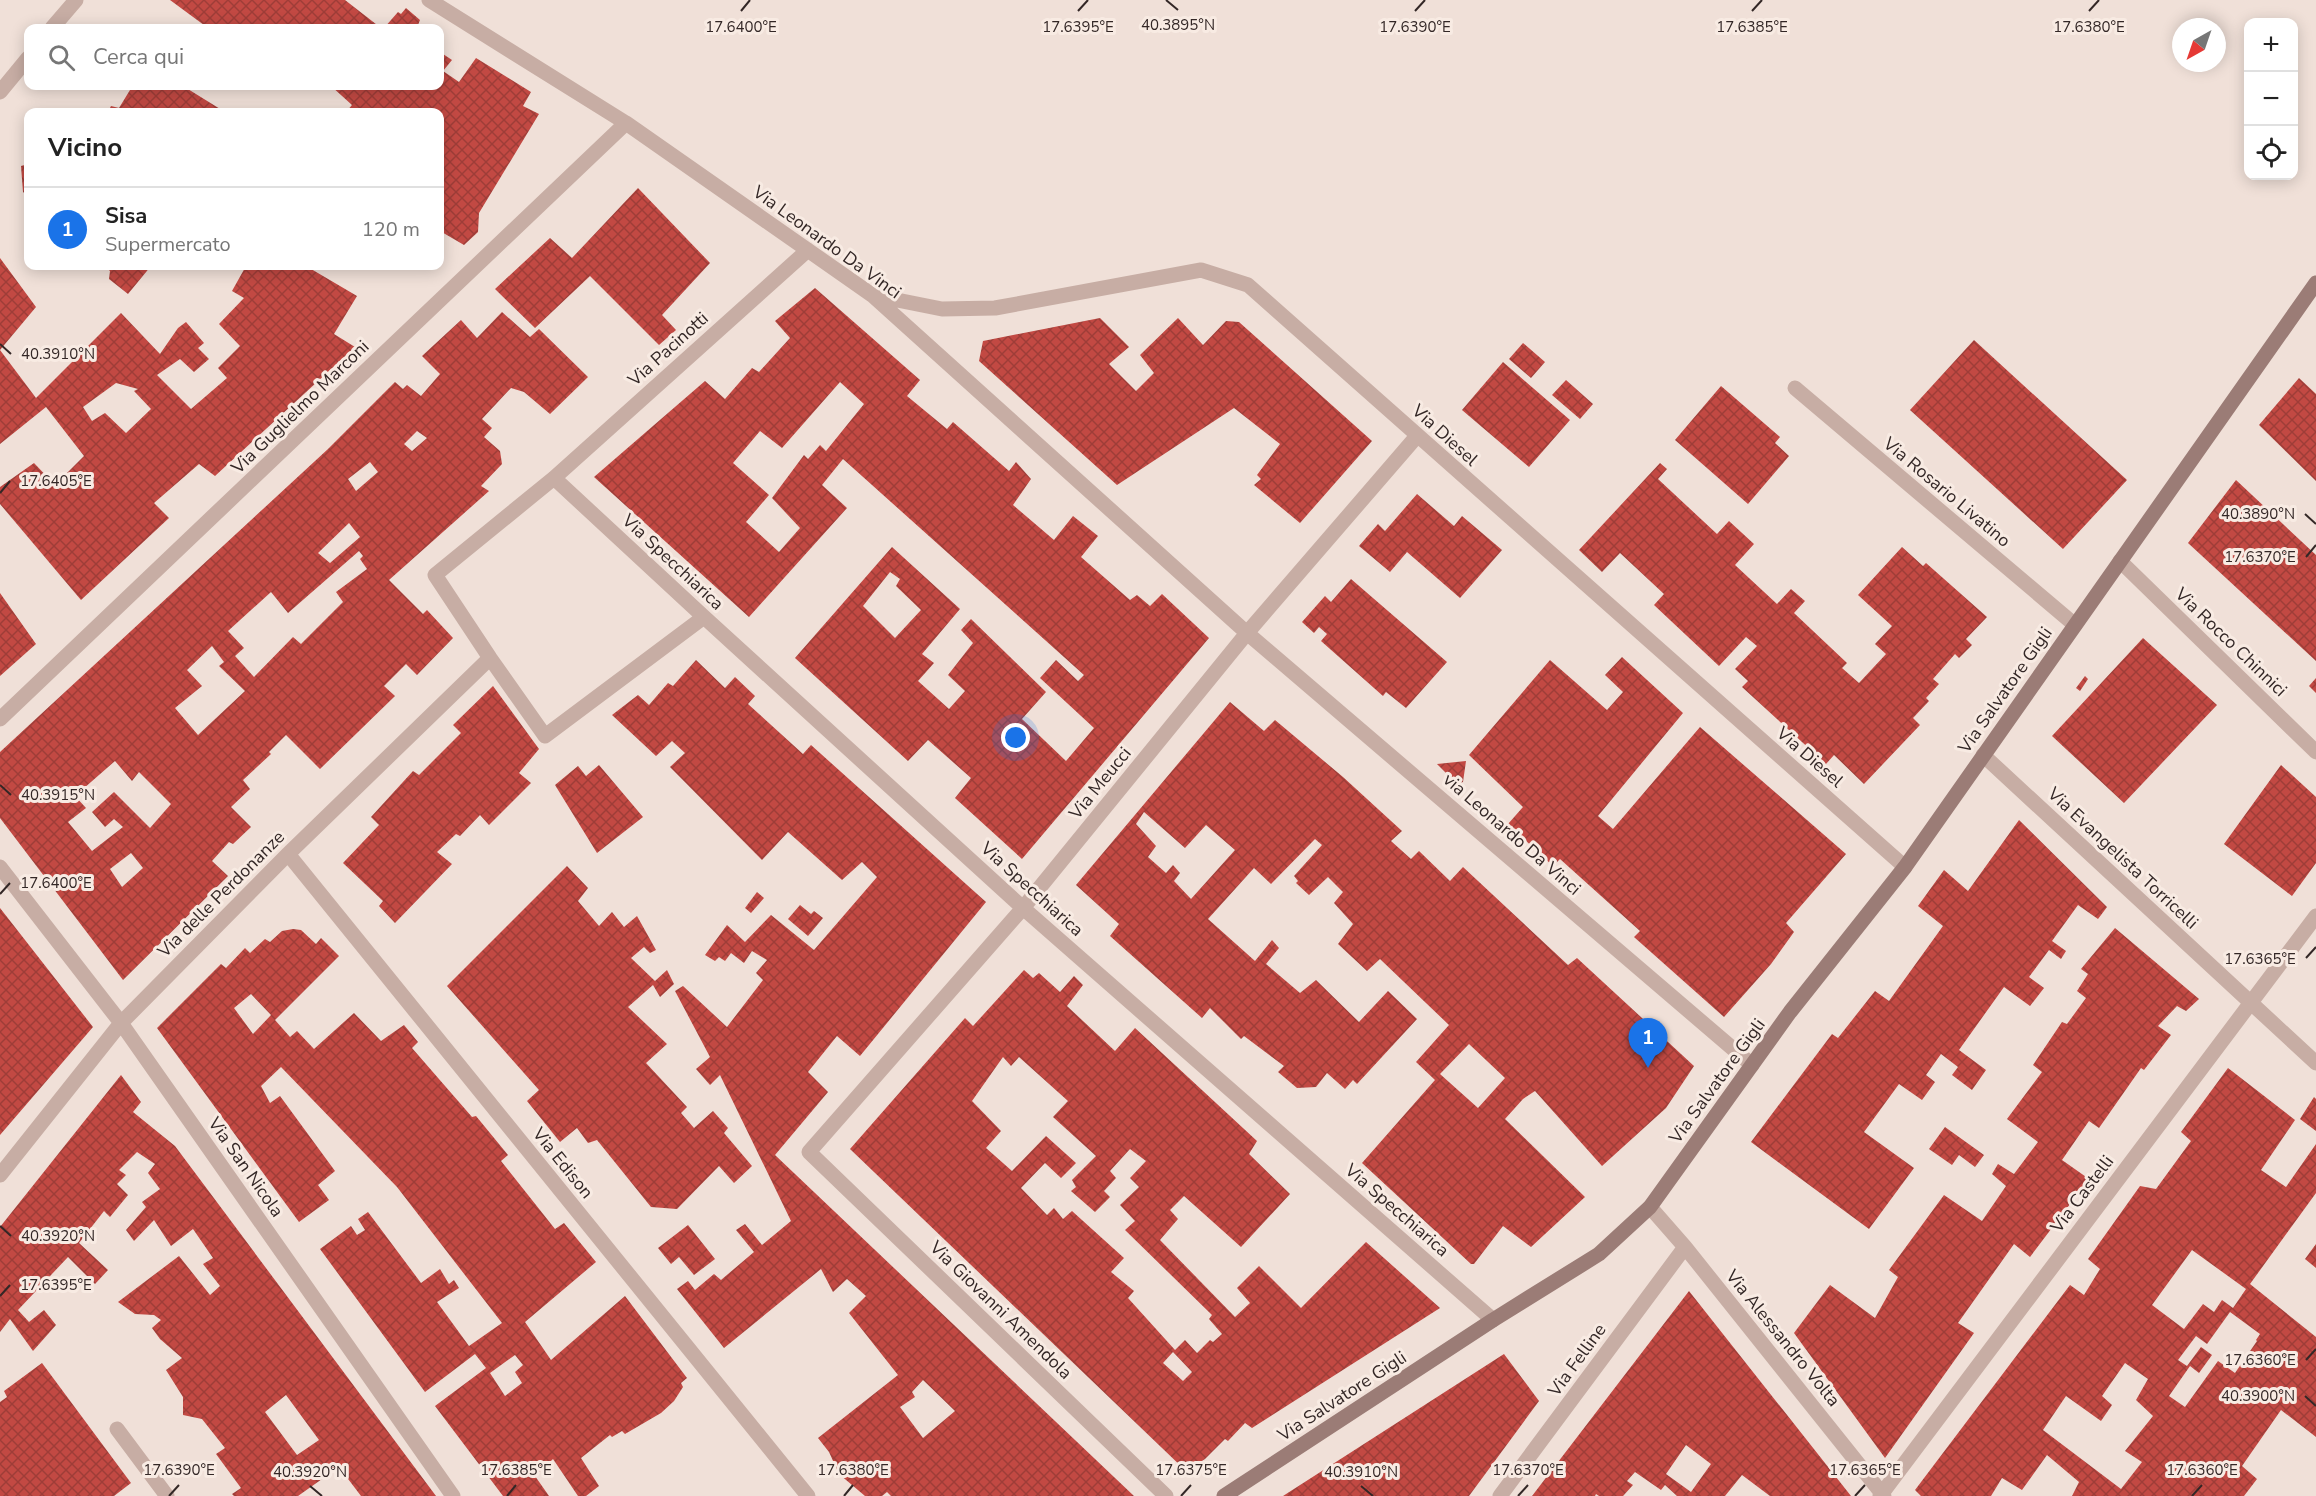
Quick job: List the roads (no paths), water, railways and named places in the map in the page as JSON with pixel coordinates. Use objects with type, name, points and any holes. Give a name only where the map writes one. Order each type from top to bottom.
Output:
[{"type":"street","points":[[55,24],[76,0]]},
{"type":"street","name":"Via Leonardo Da Vinci","points":[[429,0],[626,123],[872,295],[1247,633]]},
{"type":"street","points":[[0,92],[24,63]]},
{"type":"street","name":"Via Guglielmo Marconi","points":[[0,719],[626,123]]},
{"type":"street","name":"Via Pacinotti","points":[[490,658],[435,575],[554,478],[808,250]]},
{"type":"street","name":"Via Diesel","points":[[872,295],[942,309],[995,308],[1201,270],[1248,285],[1905,867]]},
{"type":"street","name":"Via Salvatore Gigli","points":[[1224,1496],[1493,1320],[1599,1254],[1650,1207],[1752,1065],[1905,867],[2316,283]]},
{"type":"street","name":"Via Rosario Livatino","points":[[1795,388],[2075,626]]},
{"type":"street","name":"Via Meucci","points":[[809,1152],[1023,908],[1247,633],[1417,436]]},
{"type":"street","name":"Via Specchiarica","points":[[554,478],[1023,908],[1493,1320]]},
{"type":"street","name":"Via Rocco Chinnici","points":[[2120,561],[2316,752]]},
{"type":"street","points":[[490,658],[545,736],[704,617]]},
{"type":"street","name":"via Leonardo Da Vinci","points":[[1247,633],[1752,1065]]},
{"type":"street","name":"Via delle Perdonanze","points":[[0,1175],[122,1023],[288,854],[490,658]]},
{"type":"street","name":"Via Evangelista Torricelli","points":[[1983,755],[2316,1063]]},
{"type":"street","name":"Via Edison","points":[[288,854],[808,1496]]},
{"type":"street","name":"Via San Nicola","points":[[0,867],[122,1023],[453,1496]]},
{"type":"street","name":"Via Castelli","points":[[1882,1495],[2316,916]]},
{"type":"street","name":"Via Giovanni Amendola","points":[[809,1152],[1166,1496]]},
{"type":"street","name":"Via Alessandro Volta","points":[[1650,1207],[1685,1246],[1882,1495]]},
{"type":"street","name":"Via Felline","points":[[1500,1496],[1685,1246]]},
{"type":"street","points":[[117,1429],[167,1496]]},
{"type":"place","name":"Sisa","points":[[1648,1068]]}]
